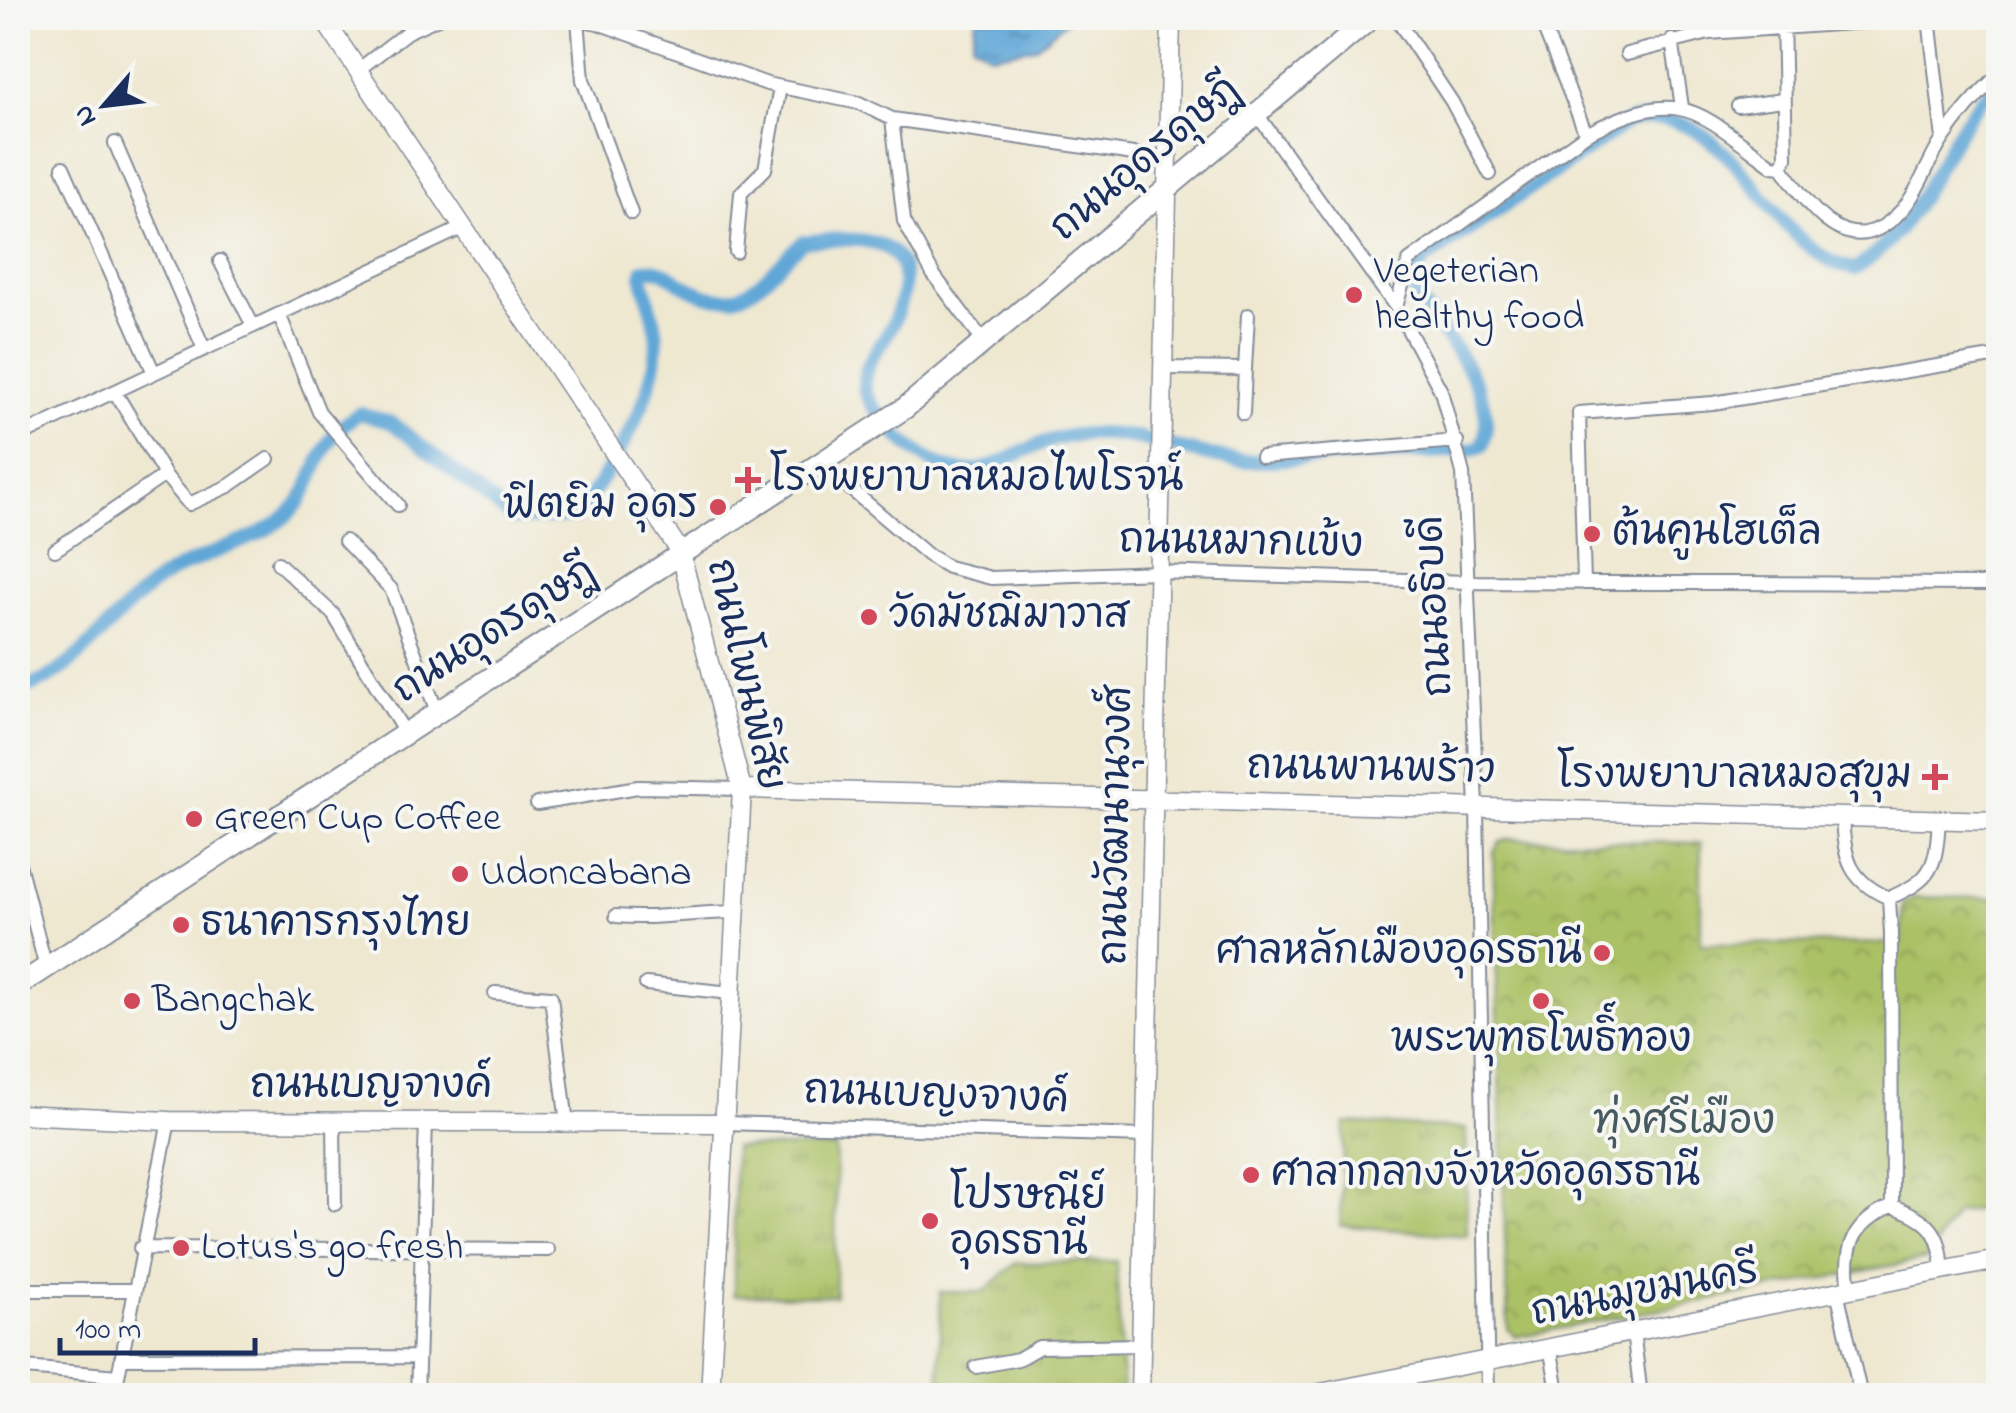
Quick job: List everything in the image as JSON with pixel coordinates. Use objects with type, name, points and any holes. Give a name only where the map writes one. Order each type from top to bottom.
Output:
[{"type":"main road","name":"ถนนอุดรดุษฎี","points":[[18,986],[905,408],[1371,18]]},
{"type":"street","name":"ถนนโพนพิสัย","points":[[323,18],[680,552],[742,790],[710,1396]]},
{"type":"street","points":[[358,70],[406,32],[438,18]]},
{"type":"street","points":[[631,213],[583,80],[574,18],[780,86],[858,103],[892,119],[1168,160]]},
{"type":"street","name":"ถนนวัฒนานุวงศ์","points":[[1140,1396],[1171,18]]},
{"type":"street","points":[[1396,18],[1452,102],[1490,174]]},
{"type":"street","points":[[1540,18],[1586,134]]},
{"type":"street","points":[[1626,54],[1672,40],[1783,22],[1921,18]]},
{"type":"street","points":[[1929,18],[1943,139]]},
{"type":"street","points":[[1782,167],[1786,158],[1783,22]]},
{"type":"street","points":[[1672,40],[1682,108]]},
{"type":"street","points":[[1396,306],[1409,261],[1586,134],[1634,110],[1682,108],[1701,114],[1774,166],[1782,167],[1826,222],[1839,231],[1859,234],[1874,230],[1903,208],[1943,139],[1998,75]]},
{"type":"street","points":[[736,252],[741,193],[765,169],[780,86]]},
{"type":"street","points":[[1738,106],[1784,100]]},
{"type":"street","name":"ถนนอธิบดี","points":[[1256,114],[1396,306],[1441,390],[1463,473],[1478,808],[1488,1396]]},
{"type":"street","points":[[892,119],[904,221],[934,274],[984,342]]},
{"type":"street","points":[[114,143],[204,350]]},
{"type":"street","points":[[63,166],[154,373]]},
{"type":"street","points":[[18,438],[464,227]]},
{"type":"street","points":[[220,261],[253,326]]},
{"type":"street","points":[[279,314],[305,384],[339,434],[398,504]]},
{"type":"street","points":[[1244,413],[1248,314]]},
{"type":"street","points":[[1584,583],[1579,414],[1713,403],[1998,356]]},
{"type":"street","points":[[1163,368],[1244,369]]},
{"type":"street","points":[[115,392],[165,475],[189,504],[229,486],[268,459]]},
{"type":"street","points":[[1262,457],[1457,441]]},
{"type":"street","name":"ถนนหมากแข้ง","points":[[821,464],[928,554],[971,574],[991,578],[1158,572],[1468,582],[1998,584]]},
{"type":"street","points":[[55,550],[165,475]]},
{"type":"street","points":[[345,540],[391,589],[437,712]]},
{"type":"street","points":[[278,563],[333,614],[404,733]]},
{"type":"street","points":[[537,804],[638,787],[742,790]]},
{"type":"street","name":"ถนนพานพร้าว","points":[[742,790],[1998,820]]},
{"type":"street","points":[[1842,817],[1852,874],[1889,898]]},
{"type":"street","points":[[1889,898],[1918,886],[1928,876],[1939,819]]},
{"type":"street","points":[[18,860],[46,968]]},
{"type":"street","points":[[1889,898],[1892,1206]]},
{"type":"street","points":[[616,916],[644,919],[661,914],[736,912]]},
{"type":"street","points":[[646,984],[732,993]]},
{"type":"street","points":[[495,992],[552,997],[567,1123]]},
{"type":"street","name":"ถนนเบญจางค์","points":[[18,1114],[169,1121],[724,1123]]},
{"type":"street","points":[[114,1396],[140,1248],[169,1121]]},
{"type":"street","points":[[334,1121],[335,1204]]},
{"type":"street","points":[[417,1396],[426,1122]]},
{"type":"street","name":"ถนนเบญงจางค์","points":[[724,1123],[1146,1136]]},
{"type":"street","points":[[1892,1206],[1932,1227],[1942,1241],[1942,1271]]},
{"type":"street","points":[[1861,1396],[1844,1290],[1845,1262],[1849,1244],[1875,1214],[1892,1206]]},
{"type":"street","points":[[140,1248],[422,1246],[548,1250]]},
{"type":"street","name":"ถนนมุขมนครี","points":[[1305,1396],[1998,1260]]},
{"type":"street","points":[[18,1290],[133,1290]]},
{"type":"street","points":[[1632,1331],[1641,1396]]},
{"type":"street","points":[[976,1367],[1018,1359],[1039,1347],[1141,1345]]},
{"type":"street","points":[[1550,1348],[1559,1396]]},
{"type":"street","points":[[121,1358],[418,1357]]},
{"type":"street","points":[[25,1368],[118,1376]]},
{"type":"green space","name":"ทุ่งศรีเมือง","points":[[1510,839],[1701,843],[1701,944],[1901,943],[1903,904],[1914,897],[1998,898],[1998,1205],[1956,1213],[1926,1259],[1515,1337],[1508,1329],[1493,853],[1500,842]]},
{"type":"green space","points":[[1345,1123],[1466,1129],[1467,1236],[1340,1225]]},
{"type":"green space","points":[[734,1147],[836,1148],[835,1296],[734,1295]]},
{"type":"green space","points":[[1116,1261],[1123,1395],[940,1395],[940,1292],[983,1292],[1016,1263]]},
{"type":"water","points":[[976,18],[1070,18],[1035,47],[991,55],[972,43]]},
{"type":"waterway","points":[[18,690],[39,683],[75,659],[155,583],[286,516],[306,491],[333,437],[360,413],[392,423],[514,519],[577,516],[632,428],[652,378],[656,329],[642,275],[644,269],[663,272],[701,293],[734,297],[761,282],[803,242],[849,239],[885,247],[897,257],[903,273],[902,293],[894,321],[866,371],[865,390],[877,411],[907,444],[933,462],[954,470],[974,471],[1051,441],[1098,434],[1249,461],[1469,450],[1482,446],[1484,406],[1466,365],[1415,293],[1411,280],[1423,261],[1630,121],[1667,120],[1698,132],[1725,154],[1797,236],[1824,257],[1855,269],[1899,230],[1961,129],[1998,83]]},
{"type":"place","name":"Vegeterian healthy food","points":[[1354,295]]},
{"type":"place","name":"โรงพยาบาลหมอไพโรจน์","points":[[748,480]]},
{"type":"place","name":"ฟิตยิม อุดร","points":[[718,507]]},
{"type":"place","name":"ต้นคูนโฮเต็ล","points":[[1592,534]]},
{"type":"place","name":"วัดมัชฌิมาวาส","points":[[869,617]]},
{"type":"place","name":"โรงพยาบาลหมอสุขุม","points":[[1935,777]]},
{"type":"place","name":"Green Cup Coffee","points":[[194,819]]},
{"type":"place","name":"Udoncabana","points":[[460,874]]},
{"type":"place","name":"ธนาคารกรุงไทย","points":[[181,925]]},
{"type":"place","name":"ศาลหลักเมืองอุดรธานี","points":[[1602,953]]},
{"type":"place","name":"Bangchak","points":[[132,1001]]},
{"type":"place","name":"พระพุทธโพธิ์ทอง","points":[[1541,1001]]},
{"type":"place","name":"ศาลากลางจังหวัดอุดรธานี","points":[[1251,1175]]},
{"type":"place","name":"โปรษณีย์ อุดรธานี","points":[[930,1221]]},
{"type":"place","name":"Lotus's go fresh","points":[[181,1248]]}]
